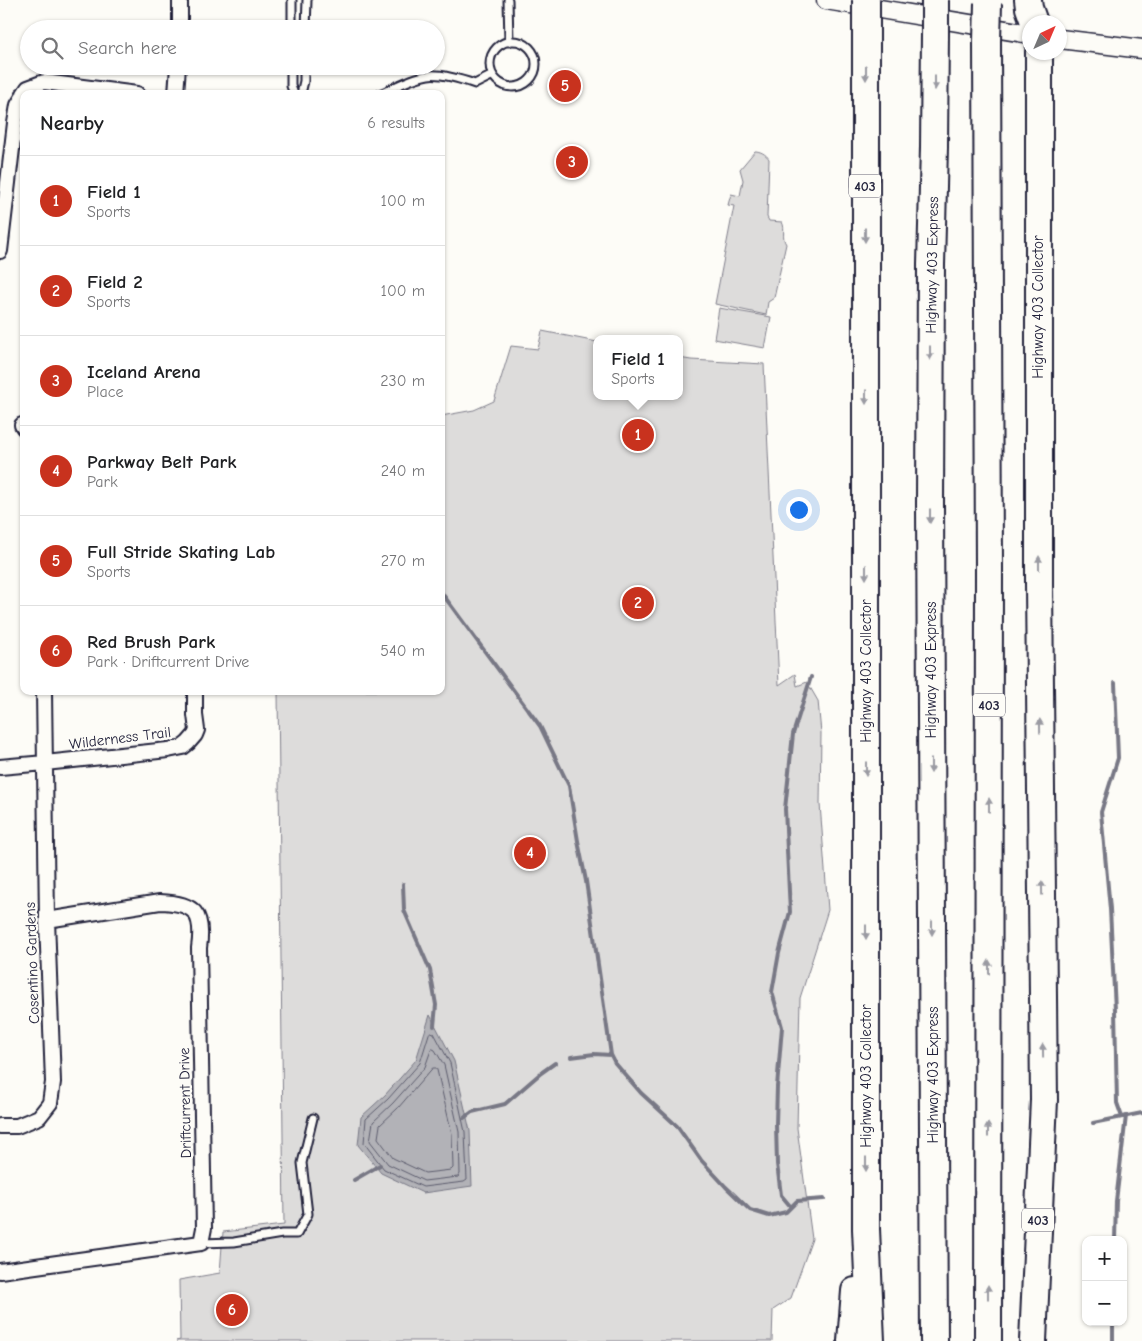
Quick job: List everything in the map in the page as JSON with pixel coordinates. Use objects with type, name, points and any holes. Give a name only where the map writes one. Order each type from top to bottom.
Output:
[{"type":"highway","name":"Highway 403 Express","points":[[934,1341],[930,494],[935,0]]},
{"type":"highway","name":"403","points":[[988,2],[988,1341]]},
{"type":"highway","name":"Highway 403 Collector","points":[[866,12],[866,1229],[872,1341]]},
{"type":"highway","name":"Highway 403 Collector","points":[[1033,1341],[1044,1100],[1039,584],[1038,60]]},
{"type":"highway","points":[[1044,1100],[1045,1341]]},
{"type":"highway","points":[[851,1341],[854,1296],[866,1229]]},
{"type":"street","points":[[180,0],[180,20]]},
{"type":"street","points":[[826,0],[1022,33]]},
{"type":"street","points":[[1067,40],[1142,49]]},
{"type":"street","points":[[176,90],[177,75]]},
{"type":"street","points":[[27,90],[44,82],[106,90]]},
{"type":"street","points":[[0,251],[15,123],[20,101]]},
{"type":"street","name":"Cosentino Gardens","points":[[0,1126],[17,1126],[39,1117],[50,1104],[53,1082],[47,920],[44,695]]},
{"type":"street","name":"Wilderness Trail","points":[[0,767],[183,747],[192,739],[197,730],[195,695]]},
{"type":"street","name":"Driftcurrent Drive","points":[[47,920],[160,902],[174,902],[196,912],[201,933],[199,948],[204,1228],[201,1243]]},
{"type":"street","points":[[0,1271],[201,1243]]},
{"type":"lane","points":[[292,0],[292,20]]},
{"type":"lane","points":[[306,0],[306,20]]},
{"type":"lane","points":[[508,0],[509,42]]},
{"type":"lane","points":[[509,42],[517,42],[529,48],[536,60],[536,68],[530,80],[518,87],[510,87],[498,81],[493,75],[491,68],[493,54],[497,48],[509,42]]},
{"type":"lane","points":[[291,75],[292,90]]},
{"type":"lane","points":[[302,90],[304,75]]},
{"type":"lane","points":[[389,90],[427,75]]},
{"type":"lane","points":[[436,75],[474,84],[493,75]]},
{"type":"lane","points":[[201,1243],[234,1242],[282,1234],[297,1234],[308,1214],[302,1163],[313,1118]]},
{"type":"shaded area","points":[[755,151],[763,153],[769,159],[767,217],[769,221],[782,222],[786,244],[774,298],[768,302],[766,315],[715,304],[734,206],[728,205],[731,194],[740,196],[743,180],[740,169]]},
{"type":"shaded area","points":[[719,308],[771,317],[765,348],[714,339]]},
{"type":"shaded area","points":[[542,331],[593,341],[593,400],[683,400],[683,359],[764,364],[779,685],[795,674],[797,686],[807,682],[818,701],[821,733],[820,804],[828,910],[800,998],[797,1128],[812,1239],[791,1298],[773,1310],[772,1341],[176,1341],[180,1340],[179,1280],[220,1273],[223,1232],[284,1225],[278,695],[445,695],[445,415],[474,410],[494,401],[511,346],[538,349]]},
{"type":"water","points":[[430,1015],[454,1061],[470,1131],[472,1186],[423,1193],[381,1173],[358,1145],[361,1117],[385,1095],[416,1060]]},
{"type":"waterway","points":[[445,597],[540,726],[569,786],[586,881],[611,1055],[615,1063],[641,1093],[677,1126],[701,1160],[750,1210],[769,1216],[786,1212],[797,1201],[824,1199]]},
{"type":"waterway","points":[[791,1207],[781,1195],[777,1164],[777,1087],[782,1027],[772,992],[779,953],[790,912],[785,809],[793,734],[811,677]]},
{"type":"waterway","points":[[1115,683],[1118,758],[1101,812],[1110,909],[1117,1103],[1122,1117]]},
{"type":"waterway","points":[[403,884],[404,910],[430,970],[436,1005],[434,1026]]},
{"type":"waterway","points":[[571,1057],[594,1054],[611,1055]]},
{"type":"waterway","points":[[464,1118],[472,1112],[505,1104],[555,1063]]},
{"type":"waterway","points":[[1093,1123],[1142,1113]]},
{"type":"waterway","points":[[1115,1236],[1116,1201],[1126,1116]]},
{"type":"waterway","points":[[354,1180],[380,1165]]},
{"type":"waterway","points":[[1113,1326],[1113,1341]]},
{"type":"place","name":"Full Stride Skating Lab","points":[[565,86]]},
{"type":"place","name":"Iceland Arena","points":[[572,162]]},
{"type":"place","name":"Field 1","points":[[638,435]]},
{"type":"place","name":"Field 2","points":[[638,603]]},
{"type":"place","name":"Parkway Belt Park","points":[[530,853]]},
{"type":"place","name":"Red Brush Park","points":[[232,1310]]}]
